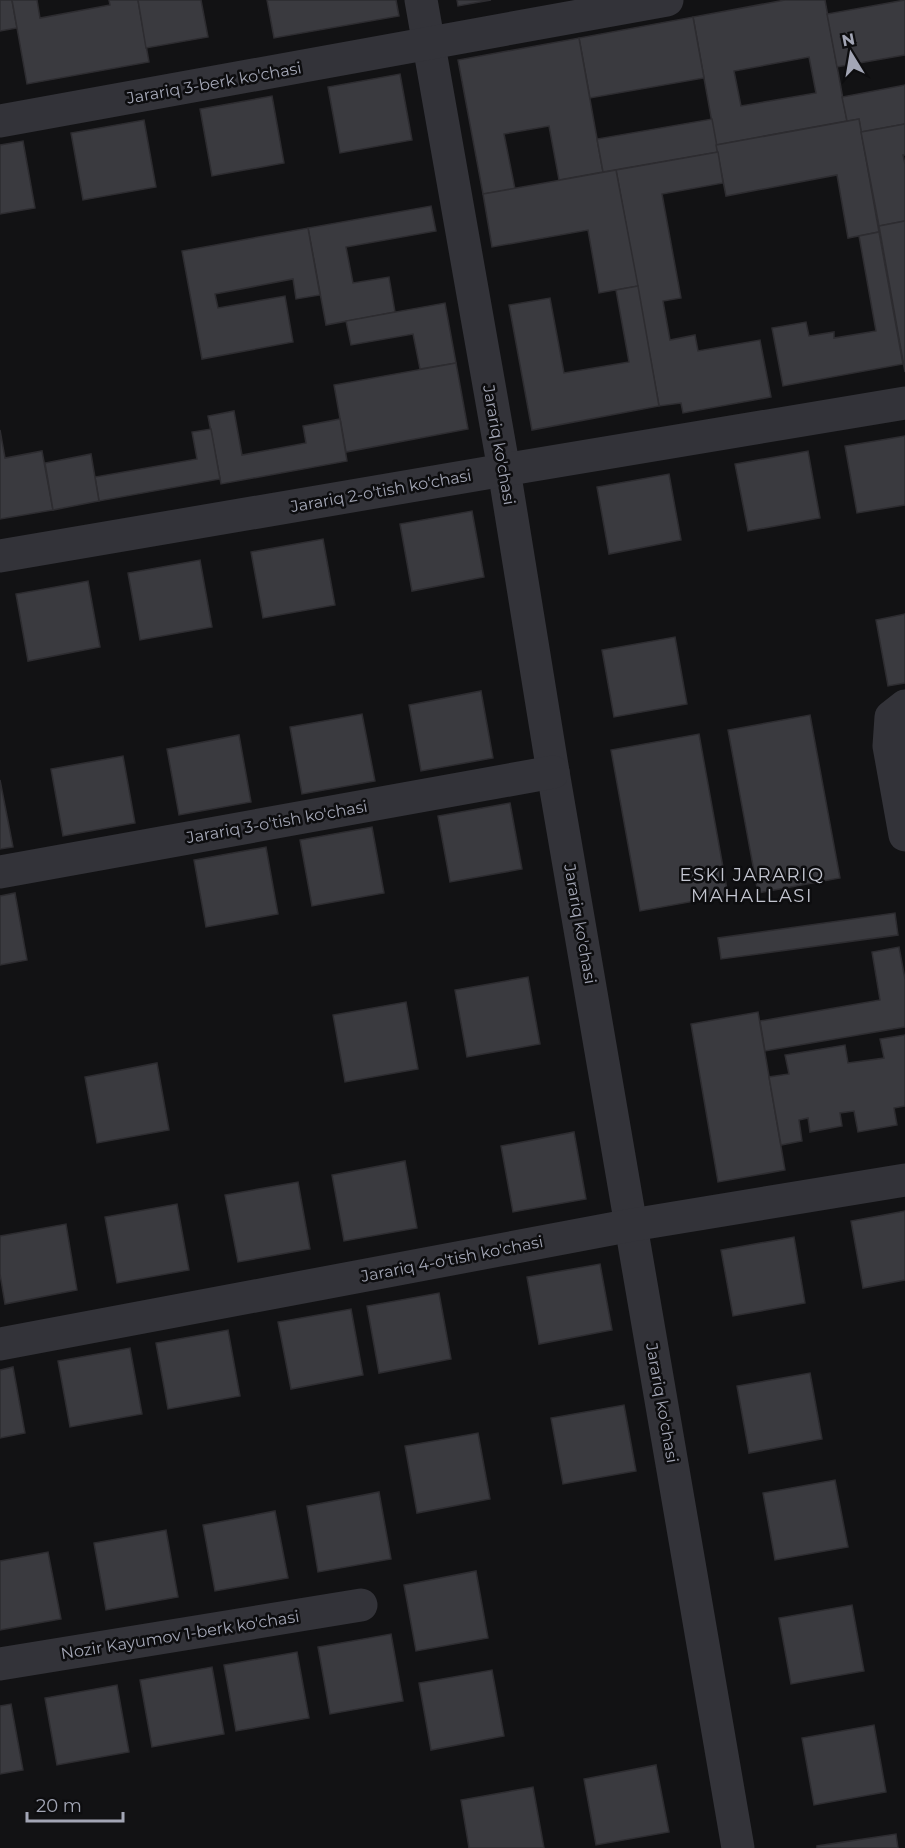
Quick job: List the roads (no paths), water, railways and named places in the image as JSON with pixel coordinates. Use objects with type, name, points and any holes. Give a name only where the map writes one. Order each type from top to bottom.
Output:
[{"type":"street","name":"Jarariq ko'chasi","points":[[421,0],[504,470],[553,772],[738,1848]]},
{"type":"street","name":"Jarariq 3-berk ko'chasi","points":[[0,121],[668,0]]},
{"type":"street","name":"Jarariq 2-o'tish ko'chasi","points":[[0,556],[905,403]]},
{"type":"street","points":[[905,706],[891,717],[889,746],[905,835]]},
{"type":"street","name":"Jarariq 3-o'tish ko'chasi","points":[[0,872],[553,772]]},
{"type":"street","name":"Jarariq 4-o'tish ko'chasi","points":[[0,1344],[632,1225],[905,1180]]},
{"type":"street","name":"Nozir Kayumov 1-berk ko'chasi","points":[[0,1664],[361,1605]]},
{"type":"district","name":"ESKI JARARIQ MAHALLASI","points":[[752,885]]}]
